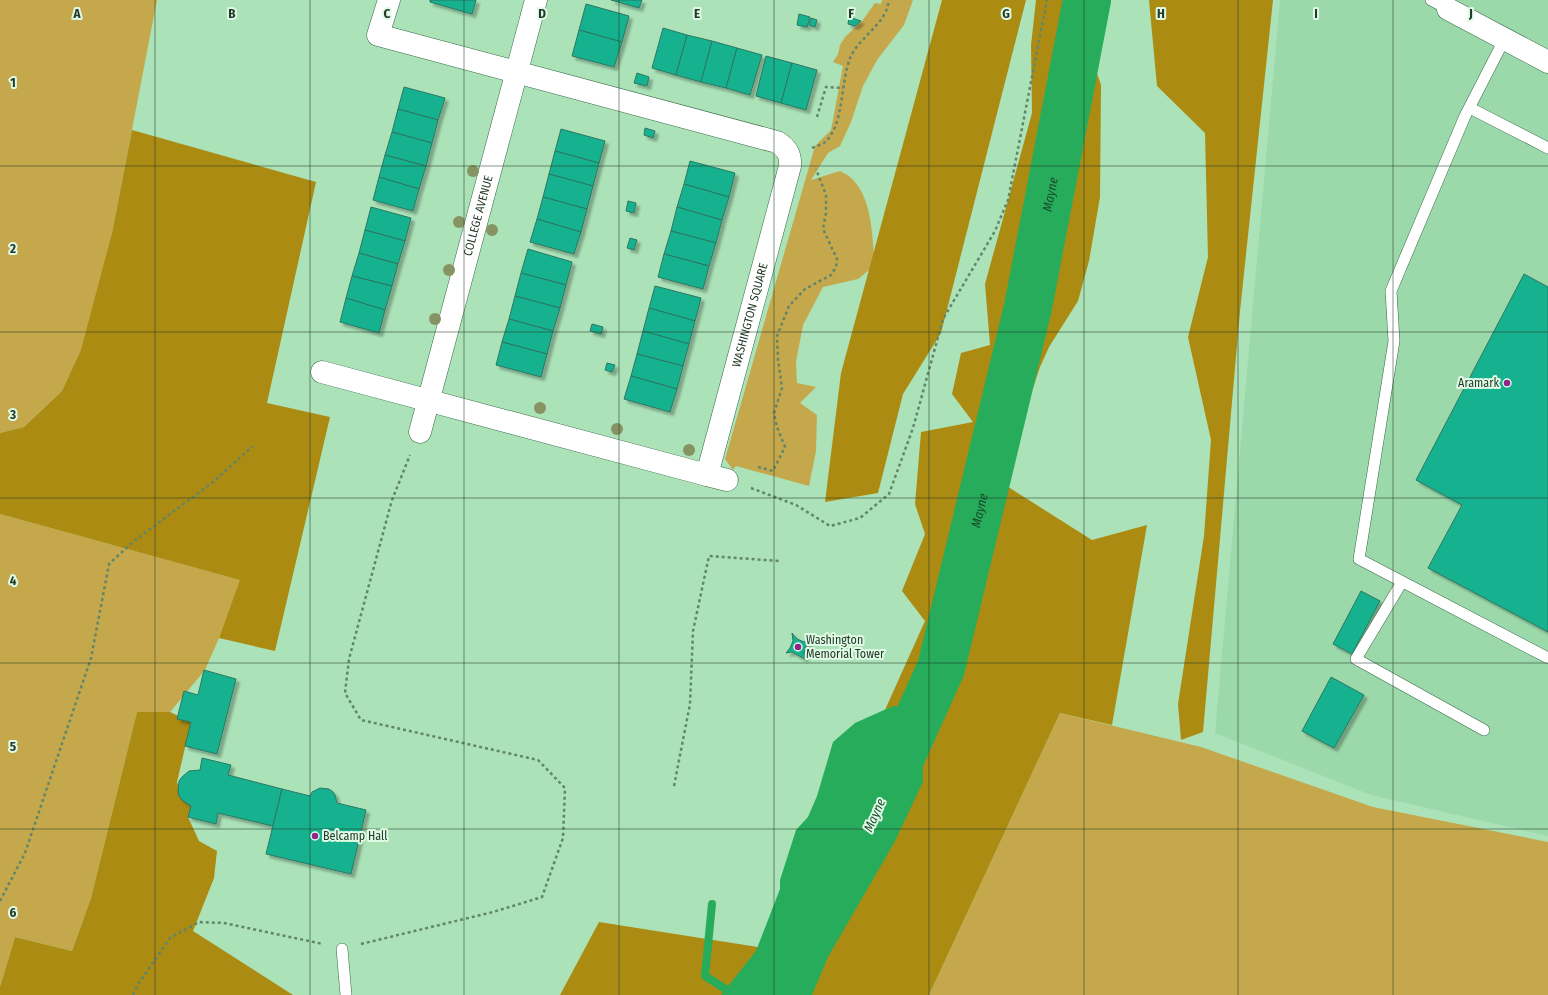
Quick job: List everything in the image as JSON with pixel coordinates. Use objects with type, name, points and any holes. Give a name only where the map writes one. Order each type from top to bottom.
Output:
[{"type":"street","points":[[389,0],[378,35],[777,142],[785,148],[799,154]]},
{"type":"street","name":"COLLEGE AVENUE","points":[[420,432],[536,0]]},
{"type":"street","points":[[1440,4],[1504,40],[1548,62]]},
{"type":"street","name":"WASHINGTON SQUARE","points":[[717,478],[789,171],[799,154]]},
{"type":"street","points":[[322,372],[717,478]]},
{"type":"lane","points":[[1504,40],[1470,108],[1391,291],[1394,341],[1359,559],[1548,658]]},
{"type":"lane","points":[[1470,108],[1548,148]]},
{"type":"lane","points":[[1402,582],[1356,659],[1484,730]]},
{"type":"lane","points":[[342,949],[346,995]]},
{"type":"path","points":[[758,467],[773,471],[785,446],[777,428],[774,413],[782,388],[778,359],[777,336],[789,306],[805,289],[831,274],[836,267],[837,259],[823,229],[826,213],[826,195],[799,154],[824,143],[832,133],[837,120],[851,56],[862,40],[878,24],[885,13],[889,0]]},
{"type":"path","points":[[717,478],[796,505],[830,526],[860,518],[889,494],[913,428],[943,319],[995,231],[1008,200],[1047,0]]},
{"type":"path","points":[[817,117],[826,87],[843,88]]},
{"type":"path","points":[[133,995],[170,938],[199,922],[224,923],[342,949],[493,912],[542,897],[563,838],[565,788],[538,760],[361,720],[345,693],[349,659],[392,500],[420,432]]},
{"type":"path","points":[[0,902],[25,853],[91,658],[109,564],[134,541],[213,482],[253,446]]},
{"type":"path","points":[[674,786],[690,704],[692,631],[710,556],[780,561]]},
{"type":"shaded area","points":[[0,0],[157,0],[112,233],[89,334],[62,391],[24,427],[0,433]]},
{"type":"shaded area","points":[[882,0],[913,0],[904,25],[877,60],[863,86],[851,122],[840,146],[828,153],[811,180],[840,171],[849,176],[858,185],[867,206],[870,218],[875,265],[858,279],[823,287],[803,325],[796,362],[797,383],[816,387],[800,403],[817,415],[816,451],[809,486],[736,466],[733,470],[725,459],[815,146],[831,130],[843,66],[833,62],[845,37],[862,21],[875,3],[881,4]]},
{"type":"shaded area","points":[[942,0],[1026,0],[941,333],[903,394],[878,493],[825,502],[841,373]]},
{"type":"shaded area","points":[[1036,0],[1082,0],[1082,30],[1101,85],[1100,197],[1089,261],[1078,301],[1049,347],[1040,367],[1009,449],[1005,485],[1092,540],[1147,525],[1112,725],[1060,713],[929,995],[560,995],[599,922],[777,950],[925,621],[902,591],[925,534],[915,504],[921,432],[973,422],[952,394],[961,353],[990,345],[985,284],[1032,113],[1031,45]]},
{"type":"shaded area","points":[[1149,0],[1273,0],[1240,311],[1203,732],[1181,740],[1178,704],[1204,536],[1211,440],[1188,337],[1208,257],[1205,133],[1157,86]]},
{"type":"shaded area","points":[[1280,0],[1548,0],[1548,836],[1371,795],[1215,733]]},
{"type":"shaded area","points":[[132,130],[316,182],[267,403],[330,417],[275,651],[219,638],[240,580],[0,514],[0,433],[24,427],[62,391],[81,350],[112,233]]},
{"type":"shaded area","points":[[0,514],[241,580],[205,670],[170,712],[137,712],[91,898],[72,951],[15,937],[0,987]]},
{"type":"shaded area","points":[[137,712],[170,712],[191,722],[177,782],[180,792],[192,804],[188,817],[199,841],[217,851],[214,878],[193,931],[293,995],[0,995],[0,987],[15,937],[72,951],[91,898]]},
{"type":"shaded area","points":[[1060,713],[1201,747],[1373,807],[1548,842],[1548,995],[929,995]]},
{"type":"water","points":[[893,706],[922,710],[923,782],[894,843],[828,957],[812,995],[721,995],[756,951],[780,889],[780,880],[796,830],[808,817],[817,796],[833,742],[855,723]]},
{"type":"building","points":[[430,0],[476,0],[472,14],[430,2]]},
{"type":"building","points":[[611,0],[642,0],[639,8]]},
{"type":"building","points":[[586,4],[629,16],[622,42],[579,30]]},
{"type":"building","points":[[799,14],[810,17],[807,27],[797,25]]},
{"type":"building","points":[[849,17],[861,21],[855,26],[848,24]]},
{"type":"building","points":[[811,18],[817,20],[815,27],[809,25]]},
{"type":"building","points":[[663,28],[687,35],[676,75],[652,68]]},
{"type":"building","points":[[579,30],[622,42],[614,67],[572,56]]},
{"type":"building","points":[[687,35],[712,41],[701,82],[676,75]]},
{"type":"building","points":[[712,41],[737,48],[726,88],[701,82]]},
{"type":"building","points":[[737,48],[762,55],[750,95],[726,88]]},
{"type":"building","points":[[766,56],[792,63],[781,103],[756,96]]},
{"type":"building","points":[[792,63],[817,70],[806,110],[781,103]]},
{"type":"building","points":[[637,73],[649,77],[647,86],[634,83]]},
{"type":"building","points":[[404,87],[445,98],[438,120],[398,109]]},
{"type":"building","points":[[398,109],[438,120],[432,143],[392,132]]},
{"type":"building","points":[[645,128],[655,131],[653,138],[644,135]]},
{"type":"building","points":[[561,129],[605,141],[599,163],[555,151]]},
{"type":"building","points":[[392,132],[432,143],[426,166],[385,155]]},
{"type":"building","points":[[555,151],[599,163],[593,186],[549,174]]},
{"type":"building","points":[[385,155],[426,166],[419,189],[379,177]]},
{"type":"building","points":[[690,161],[735,173],[729,197],[684,184]]},
{"type":"building","points":[[549,174],[593,186],[587,209],[543,197]]},
{"type":"building","points":[[379,177],[419,189],[413,211],[373,200]]},
{"type":"building","points":[[684,184],[729,197],[722,220],[677,207]]},
{"type":"building","points":[[543,197],[587,209],[581,232],[537,219]]},
{"type":"building","points":[[628,201],[636,203],[634,213],[626,211]]},
{"type":"building","points":[[371,207],[411,218],[405,241],[365,230]]},
{"type":"building","points":[[677,207],[722,220],[716,243],[671,231]]},
{"type":"building","points":[[537,219],[581,232],[574,254],[530,242]]},
{"type":"building","points":[[365,230],[405,241],[398,264],[359,253]]},
{"type":"building","points":[[671,231],[716,243],[709,266],[664,254]]},
{"type":"building","points":[[630,238],[637,240],[634,250],[627,248]]},
{"type":"building","points":[[528,249],[572,262],[566,285],[521,273]]},
{"type":"building","points":[[359,253],[398,264],[392,286],[352,276]]},
{"type":"building","points":[[664,254],[709,266],[703,289],[658,277]]},
{"type":"building","points":[[521,273],[566,285],[560,308],[515,296]]},
{"type":"building","name":"Aramark","points":[[1524,274],[1548,287],[1548,632],[1428,568],[1462,505],[1416,480]]},
{"type":"building","points":[[352,276],[392,286],[385,310],[346,298]]},
{"type":"building","points":[[655,286],[701,298],[695,321],[649,308]]},
{"type":"building","points":[[515,296],[560,308],[553,331],[509,319]]},
{"type":"building","points":[[346,298],[385,310],[379,333],[340,322]]},
{"type":"building","points":[[649,308],[695,321],[689,344],[643,331]]},
{"type":"building","points":[[509,319],[553,331],[547,354],[502,342]]},
{"type":"building","points":[[592,324],[603,327],[601,334],[590,331]]},
{"type":"building","points":[[643,331],[689,344],[683,366],[637,354]]},
{"type":"building","points":[[502,342],[547,354],[541,377],[496,365]]},
{"type":"building","points":[[637,354],[683,366],[677,389],[631,376]]},
{"type":"building","points":[[607,363],[615,365],[612,372],[605,370]]},
{"type":"building","points":[[631,376],[677,389],[670,412],[624,399]]},
{"type":"building","points":[[1361,591],[1380,601],[1352,654],[1333,644]]},
{"type":"building","name":"Washington Memorial Tower","points":[[792,633],[797,639],[804,642],[811,640],[806,646],[804,653],[805,659],[792,652],[786,653],[793,641]]},
{"type":"building","points":[[204,670],[236,679],[217,754],[185,746],[191,722],[177,719],[184,691],[198,695]]},
{"type":"building","points":[[1331,677],[1364,695],[1334,748],[1302,731]]},
{"type":"building","points":[[202,758],[231,765],[228,775],[282,789],[273,826],[218,813],[216,824],[188,817],[191,806],[179,796],[179,781],[189,771],[200,770]]},
{"type":"building","name":"Belcamp Hall","points":[[320,788],[329,789],[333,792],[337,803],[366,810],[351,874],[266,854],[282,789],[310,796],[312,792]]},
{"type":"waterway","name":"Mayne","points":[[895,770],[941,668],[1028,307],[1087,0]]},
{"type":"waterway","points":[[712,904],[705,976],[735,995]]},
{"type":"place","name":"Aramark","points":[[1507,383]]},
{"type":"place","name":"Washington Memorial Tower","points":[[798,647]]},
{"type":"place","name":"Belcamp Hall","points":[[315,836]]}]
